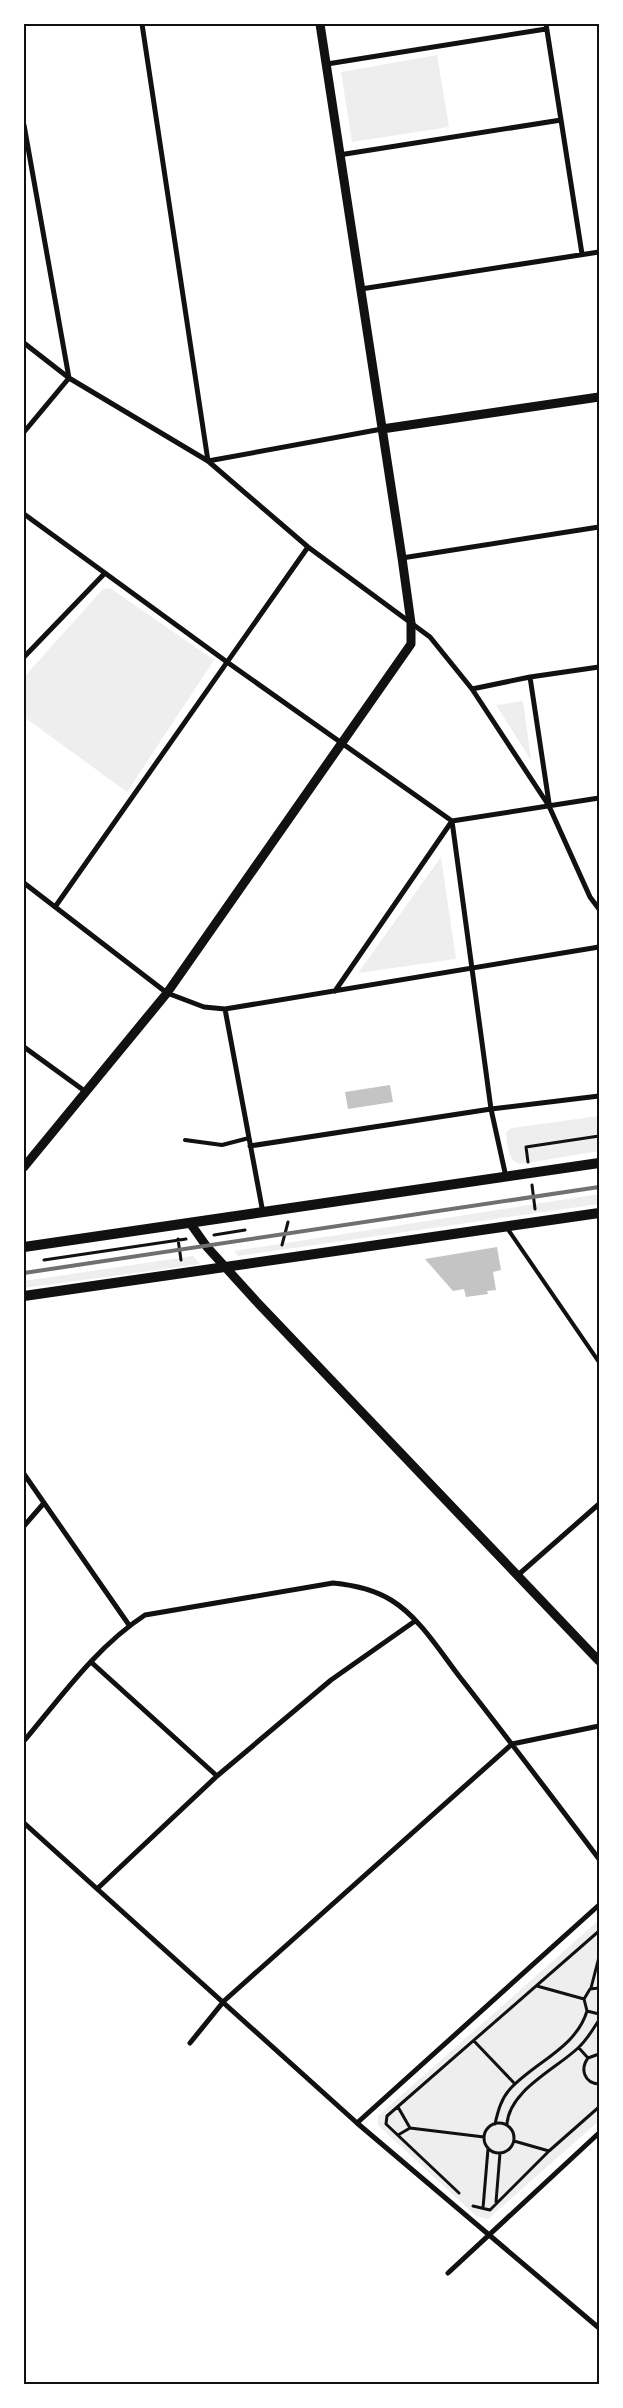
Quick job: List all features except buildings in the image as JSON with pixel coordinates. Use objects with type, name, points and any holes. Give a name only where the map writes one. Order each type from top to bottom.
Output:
[{"type":"main road","points":[[24,1246],[175,1226],[599,1163]]},
{"type":"main road","points":[[24,1296],[226,1268],[537,1221],[599,1214]]},
{"type":"street","points":[[142,24],[208,461]]},
{"type":"street","points":[[24,1166],[167,993],[411,644],[411,623],[402,558],[320,24]]},
{"type":"street","points":[[326,64],[546,26],[582,254]]},
{"type":"street","points":[[339,155],[561,120]]},
{"type":"street","points":[[24,126],[69,378],[24,432]]},
{"type":"street","points":[[361,289],[599,252]]},
{"type":"street","points":[[24,343],[69,378],[208,461],[308,547],[430,637],[472,689],[549,806],[590,897],[599,909]]},
{"type":"street","points":[[208,461],[382,429],[599,397]]},
{"type":"street","points":[[24,514],[227,662],[452,821],[599,798]]},
{"type":"street","points":[[402,558],[599,527]]},
{"type":"street","points":[[55,907],[308,547]]},
{"type":"street","points":[[24,657],[104,573]]},
{"type":"street","points":[[472,689],[530,677],[599,667]]},
{"type":"street","points":[[530,677],[549,806]]},
{"type":"street","points":[[452,821],[491,1109],[506,1177]]},
{"type":"street","points":[[334,991],[452,821]]},
{"type":"street","points":[[24,883],[167,993],[204,1007],[225,1010],[599,947]]},
{"type":"street","points":[[225,1010],[263,1213]]},
{"type":"street","points":[[24,1047],[86,1092]]},
{"type":"street","points":[[250,1146],[491,1109],[599,1096]]},
{"type":"street","points":[[24,1156],[36,1152]]},
{"type":"street","points":[[190,1223],[207,1247],[226,1268],[599,1660]]},
{"type":"street","points":[[24,1474],[129,1626]]},
{"type":"street","points":[[24,1526],[44,1503]]},
{"type":"street","points":[[518,1576],[599,1504]]},
{"type":"street","points":[[24,1741],[91,1662],[129,1626],[145,1615],[333,1583],[364,1587],[392,1600],[415,1621],[512,1744],[599,1859]]},
{"type":"street","points":[[98,1888],[217,1776],[331,1680],[415,1621]]},
{"type":"street","points":[[91,1662],[217,1776]]},
{"type":"street","points":[[190,2043],[224,2002],[512,1744],[599,1726]]},
{"type":"street","points":[[24,1823],[358,2123],[599,2328]]},
{"type":"street","points":[[358,2123],[599,1905]]},
{"type":"street","points":[[448,2273],[599,2133]]},
{"type":"lane","points":[[185,1140],[222,1145],[249,1138]]},
{"type":"lane","points":[[505,1226],[599,1362]]},
{"type":"path","points":[[537,1221],[526,1147],[599,1136]]},
{"type":"path","points":[[278,1260],[291,1209]]},
{"type":"path","points":[[175,1226],[184,1273]]},
{"type":"path","points":[[43,1260],[179,1240]]},
{"type":"path","points":[[460,2193],[386,2124],[387,2116],[599,1931]]},
{"type":"path","points":[[599,1957],[590,1989],[584,1999],[587,2011],[599,2014]]},
{"type":"path","points":[[537,1986],[584,1999]]},
{"type":"path","points":[[590,1989],[599,1988]]},
{"type":"path","points":[[483,2208],[488,2148],[484,2137],[486,2131],[495,2124],[500,2104],[515,2084],[579,2030],[587,2011]]},
{"type":"path","points":[[488,2148],[500,2153],[509,2150],[514,2141],[514,2135],[507,2125],[507,2117],[517,2098],[579,2048],[599,2020]]},
{"type":"path","points":[[474,2041],[515,2084]]},
{"type":"path","points":[[579,2048],[588,2058]]},
{"type":"path","points":[[599,2054],[588,2058],[585,2062],[584,2072],[590,2082],[599,2084]]},
{"type":"path","points":[[398,2107],[410,2128]]},
{"type":"path","points":[[467,2200],[474,2206],[490,2210],[549,2151],[599,2107]]},
{"type":"path","points":[[495,2124],[507,2125]]},
{"type":"path","points":[[398,2135],[410,2128],[484,2137]]},
{"type":"path","points":[[514,2141],[549,2151]]},
{"type":"path","points":[[496,2203],[500,2153]]},
{"type":"shaded area","points":[[437,55],[449,127],[352,142],[341,72]]},
{"type":"shaded area","points":[[110,588],[214,660],[127,792],[24,717],[24,677],[103,589]]},
{"type":"shaded area","points":[[523,701],[531,760],[496,705]]},
{"type":"shaded area","points":[[441,857],[456,959],[358,973]]},
{"type":"shaded area","points":[[599,1116],[599,1151],[521,1164],[510,1156],[506,1132],[512,1128]]},
{"type":"shaded area","points":[[599,1194],[599,1204],[238,1256],[234,1251]]},
{"type":"shaded area","points":[[193,1256],[200,1264],[24,1288],[24,1281]]},
{"type":"shaded area","points":[[599,1920],[599,2121],[488,2219],[476,2216],[378,2125],[378,2116]]},
{"type":"railway","points":[[24,1273],[599,1187]]}]
